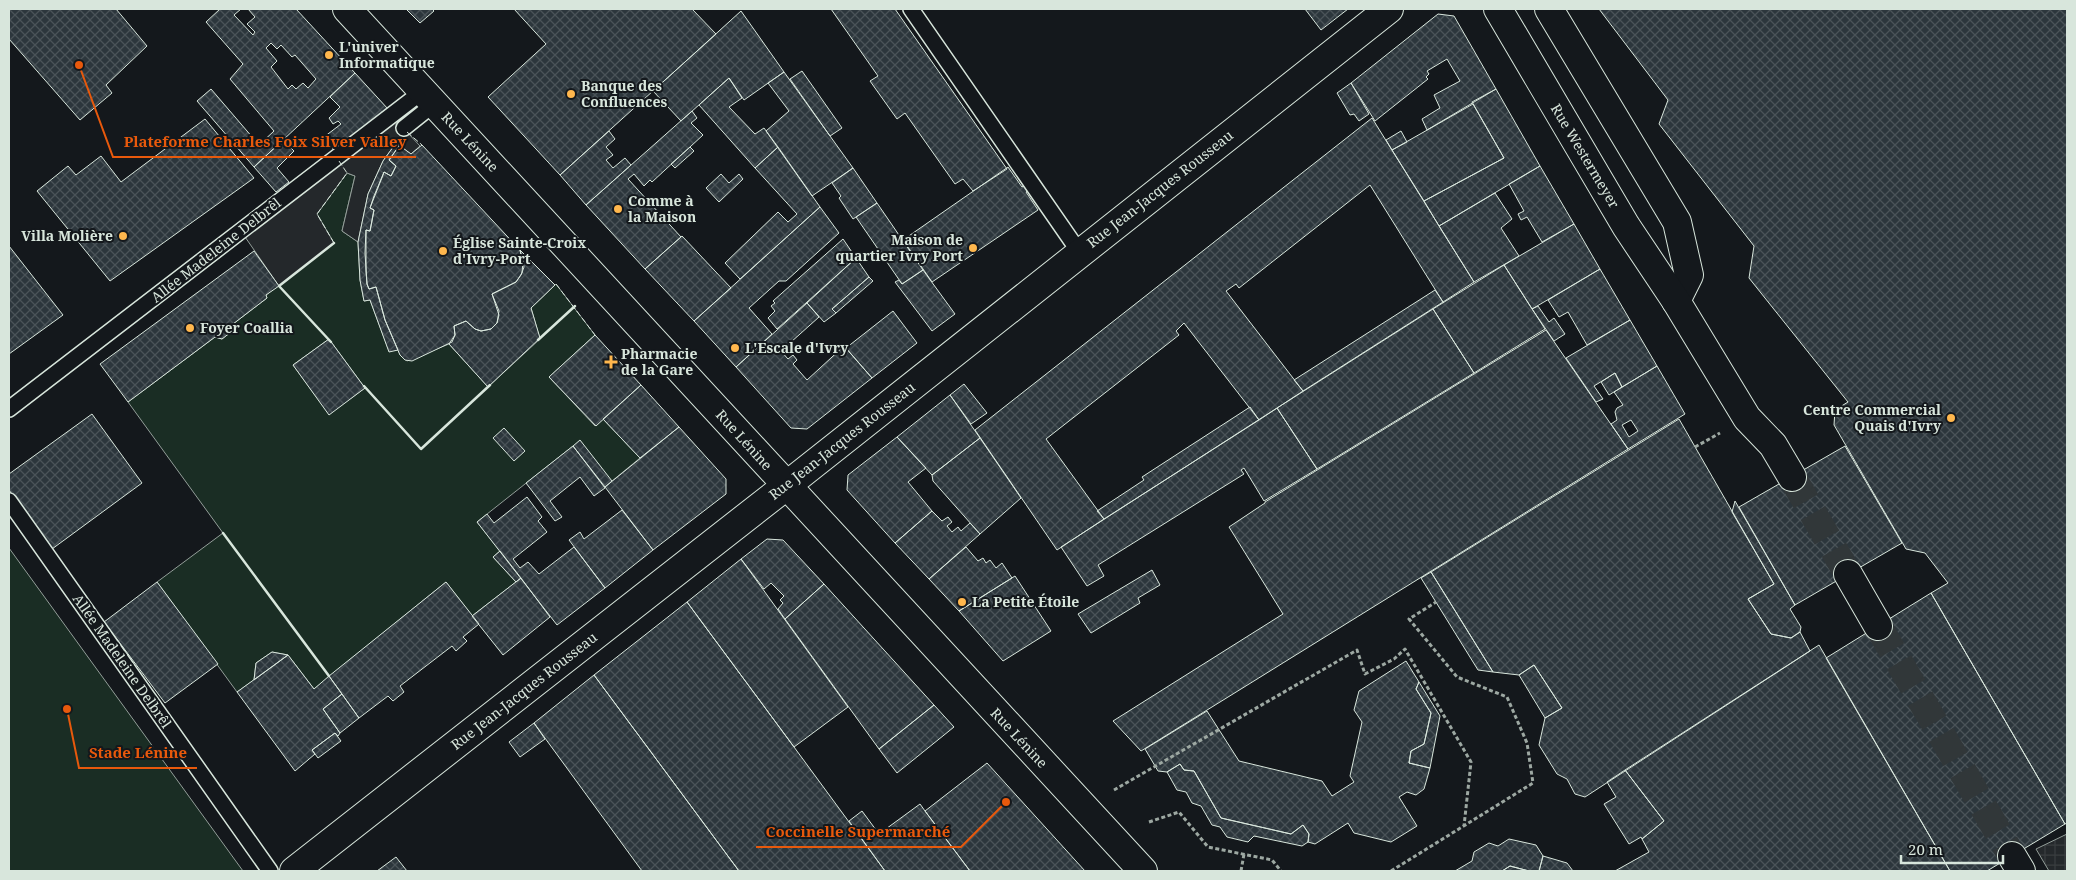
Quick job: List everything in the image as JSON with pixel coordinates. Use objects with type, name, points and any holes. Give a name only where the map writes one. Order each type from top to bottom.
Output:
[{"type":"main road","name":"Rue Lénine","points":[[346,9],[1143,871]]},
{"type":"main road","name":"Rue Jean-Jacques Rousseau","points":[[294,871],[786,486],[1389,9]]},
{"type":"main road","name":"Rue Westermeyer","points":[[1498,9],[1626,226],[1676,301],[1747,418],[1773,445],[1792,476]]},
{"type":"main road","points":[[1549,9],[1677,222],[1689,275],[1676,301]]},
{"type":"main road","points":[[1848,574],[1878,626]]},
{"type":"lane","points":[[911,9],[1080,253]]},
{"type":"lane","points":[[404,128],[428,97]]},
{"type":"lane","name":"Allée Madeleine Delbrêl","points":[[9,409],[428,97]]},
{"type":"lane","name":"Allée Madeleine Delbrêl","points":[[9,501],[270,871]]},
{"type":"path","points":[[1390,871],[1533,783],[1527,742],[1507,697],[1457,677],[1409,620],[1436,602]]},
{"type":"path","points":[[1114,790],[1357,650],[1365,674],[1394,659],[1404,649],[1471,762],[1464,826]]},
{"type":"path","points":[[1149,822],[1179,812],[1208,847],[1272,860],[1281,871]]},
{"type":"path","points":[[1241,871],[1244,854]]},
{"type":"green space","points":[[347,173],[355,176],[342,231],[358,242],[360,280],[364,301],[370,300],[389,351],[398,350],[400,355],[407,361],[449,344],[488,387],[540,339],[531,308],[556,284],[595,335],[549,377],[595,426],[603,419],[640,458],[612,481],[573,446],[477,522],[500,551],[493,557],[516,582],[472,616],[446,582],[314,689],[288,655],[272,652],[256,663],[254,680],[237,692],[157,582],[223,533],[128,402],[215,337],[222,339],[231,332],[233,324],[267,298],[266,295],[334,243],[317,214]],"holes":[[[329,339],[365,388],[329,414],[293,365]]]},
{"type":"green space","points":[[9,548],[243,871],[9,871]]},
{"type":"shaded area","points":[[395,119],[420,146],[411,154],[396,143],[383,161],[368,194],[358,242],[342,231],[355,176],[347,173],[317,214],[334,243],[279,286],[243,234]]},
{"type":"shaded area","points":[[2067,834],[2067,871],[2049,871],[2036,849]]},
{"type":"building","points":[[9,9],[116,9],[147,46],[106,85],[112,93],[80,120],[9,39]]},
{"type":"building","points":[[220,9],[241,9],[234,15],[253,35],[255,32],[247,24],[255,17],[248,9],[296,9],[355,73],[254,167],[197,101],[211,89],[259,145],[274,131],[230,79],[243,64],[206,22]],"holes":[[[271,43],[277,49],[281,45],[292,57],[295,55],[316,79],[308,88],[303,83],[296,89],[292,85],[288,89],[271,67],[277,61],[266,48]]]},
{"type":"building","points":[[406,9],[432,9],[434,11],[420,23]]},
{"type":"building","name":"Banque des Confluences","points":[[514,9],[692,9],[716,34],[560,175],[488,97],[546,44]]},
{"type":"building","points":[[831,9],[895,9],[1007,169],[973,191],[963,179],[955,184],[905,113],[897,119],[870,81],[878,76]]},
{"type":"building","points":[[1305,9],[1348,9],[1321,30]]},
{"type":"building","name":"Centre Commercial Quais d'Ivry","points":[[1599,9],[2067,9],[2067,823],[2065,824],[1931,593],[1948,583],[1925,553],[1906,549],[1834,425],[1835,410],[1848,402],[1749,278],[1754,246],[1659,124],[1668,100]]},
{"type":"building","points":[[741,11],[784,72],[744,100],[729,78],[681,121],[653,91]]},
{"type":"building","points":[[1438,14],[1454,16],[1496,89],[1427,130],[1422,119],[1440,108],[1434,95],[1460,81],[1447,59],[1427,71],[1429,74],[1426,77],[1428,79],[1375,121],[1351,83]]},
{"type":"building","points":[[802,71],[842,128],[830,136],[790,79]]},
{"type":"building","points":[[784,72],[853,168],[812,196],[766,131],[789,111],[768,83]]},
{"type":"building","points":[[355,73],[388,109],[334,150],[324,137],[341,124],[338,121],[333,124],[329,118],[340,107],[330,97]]},
{"type":"building","points":[[729,78],[742,98],[729,107],[755,134],[764,128],[778,147],[755,168],[699,105]]},
{"type":"building","points":[[1351,83],[1369,114],[1359,121],[1354,114],[1350,115],[1337,93]]},
{"type":"building","points":[[1496,89],[1540,166],[1439,226],[1424,201],[1504,158],[1472,102]]},
{"type":"building","points":[[1473,104],[1504,158],[1424,201],[1392,150]]},
{"type":"building","points":[[692,111],[697,118],[691,123],[703,135],[652,182],[650,180],[644,186],[634,174],[628,179],[681,237],[645,269],[586,205]]},
{"type":"building","points":[[1372,118],[1474,282],[1443,302],[1370,185],[1239,288],[1236,284],[1226,291],[1303,391],[1259,420],[1184,323],[1176,331],[1179,335],[1046,439],[1104,519],[1057,550],[975,430]]},
{"type":"building","name":"Villa Molière","points":[[205,119],[254,178],[110,281],[37,191],[68,166],[76,175],[101,156],[121,182]]},
{"type":"building","points":[[609,131],[615,139],[606,147],[613,155],[606,160],[613,168],[625,158],[631,165],[586,205],[560,175]]},
{"type":"building","points":[[1401,131],[1407,142],[1392,150],[1386,140]]},
{"type":"building","points":[[283,140],[294,151],[277,168],[289,182],[276,192],[254,167]]},
{"type":"building","points":[[396,143],[399,146],[389,160],[396,166],[391,176],[384,172],[370,208],[374,210],[370,231],[366,230],[365,253],[367,284],[369,289],[376,287],[385,320],[398,350],[389,352],[370,300],[364,301],[360,280],[358,242],[368,194],[383,161]]},
{"type":"building","name":"Église Sainte-Croix d'Ivry-Port","points":[[396,143],[411,154],[422,145],[520,250],[523,262],[522,273],[516,282],[492,294],[499,315],[497,323],[491,329],[481,331],[475,329],[466,321],[454,326],[455,335],[452,342],[412,361],[405,360],[400,355],[385,320],[376,287],[369,289],[366,271],[366,230],[370,231],[374,210],[370,208],[384,172],[391,176],[396,166],[389,160],[399,146]]},
{"type":"building","points":[[690,147],[694,151],[675,168],[671,164]]},
{"type":"building","points":[[778,147],[820,207],[740,279],[725,263],[778,212],[788,222],[797,214],[755,168]]},
{"type":"building","points":[[1540,166],[1574,224],[1542,242],[1527,217],[1521,220],[1518,214],[1524,211],[1509,184]]},
{"type":"building","points":[[1008,167],[1022,187],[1025,185],[1029,190],[1026,192],[1038,210],[932,282],[903,240]]},
{"type":"building","points":[[853,168],[877,203],[853,219],[839,198],[841,196],[832,183]]},
{"type":"building","points":[[721,174],[729,183],[739,174],[743,179],[719,202],[706,188]]},
{"type":"building","points":[[1495,193],[1512,219],[1501,228],[1519,256],[1474,282],[1439,226]]},
{"type":"building","points":[[877,203],[923,270],[902,284],[856,217]]},
{"type":"building","points":[[820,207],[839,233],[786,281],[779,281],[749,308],[772,334],[736,367],[694,321]]},
{"type":"building","points":[[1574,224],[1600,269],[1532,309],[1504,265]]},
{"type":"building","points":[[682,236],[731,288],[694,321],[645,269]]},
{"type":"building","points":[[843,239],[856,258],[777,329],[768,318],[775,311],[771,306],[775,303],[773,301]]},
{"type":"building","name":"Villa Molière","points":[[9,246],[63,315],[9,354]]},
{"type":"building","points":[[520,250],[555,285],[531,308],[540,338],[488,387],[449,344],[455,335],[454,326],[466,321],[475,329],[481,331],[491,329],[497,323],[499,311],[492,294],[516,282],[521,275],[524,267]]},
{"type":"building","name":"Foyer Coallia","points":[[254,251],[279,286],[266,295],[267,298],[233,324],[231,332],[222,339],[215,337],[128,402],[100,364]]},
{"type":"building","points":[[856,258],[869,277],[832,309],[836,313],[824,322],[807,303]]},
{"type":"building","points":[[1504,265],[1545,329],[1474,373],[1433,309]]},
{"type":"building","points":[[1600,269],[1630,320],[1587,345],[1568,312],[1559,317],[1548,300]]},
{"type":"building","points":[[923,270],[955,314],[932,331],[895,282],[899,280],[902,284]]},
{"type":"building","points":[[869,277],[873,281],[836,313],[832,309]]},
{"type":"building","points":[[1435,290],[1443,302],[1303,391],[1294,380]]},
{"type":"building","points":[[807,303],[819,317],[781,351],[788,359],[793,355],[797,360],[793,364],[807,380],[844,346],[872,378],[807,429],[791,428],[736,367]]},
{"type":"building","points":[[1538,306],[1549,322],[1554,318],[1565,334],[1554,341],[1532,309]]},
{"type":"building","points":[[1433,309],[1474,373],[1317,469],[1277,408]]},
{"type":"building","points":[[893,311],[917,343],[872,378],[846,348]]},
{"type":"building","points":[[1630,320],[1657,366],[1622,387],[1615,373],[1594,386],[1603,399],[1596,402],[1566,358]]},
{"type":"building","points":[[1546,330],[1628,449],[1141,751],[1113,721],[1283,614],[1229,527],[1265,502]]},
{"type":"building","points":[[595,335],[641,385],[596,426],[549,377]]},
{"type":"building","points":[[329,339],[365,388],[329,415],[293,365]]},
{"type":"building","points":[[1657,366],[1685,414],[1628,449],[1611,424],[1617,420],[1615,412],[1617,408],[1623,405],[1614,392]],"holes":[[[1631,420],[1638,431],[1629,437],[1622,425]]]},
{"type":"building","points":[[1615,373],[1622,387],[1609,395],[1601,382]]},
{"type":"building","points":[[964,384],[987,413],[971,424],[950,395]]},
{"type":"building","points":[[641,385],[679,427],[640,458],[603,419]]},
{"type":"building","points":[[950,395],[980,438],[932,475],[897,437]]},
{"type":"building","points":[[1250,407],[1259,420],[1104,519],[1097,511],[1144,480],[1142,477]]},
{"type":"building","points":[[1277,408],[1317,469],[1264,501],[1244,468],[1241,470],[1244,474],[1098,565],[1104,576],[1087,586],[1061,547]]},
{"type":"building","points":[[92,414],[142,483],[52,549],[9,490],[9,474]]},
{"type":"building","points":[[1679,419],[1774,584],[1748,599],[1771,634],[1791,638],[1800,632],[1810,651],[1585,797],[1575,794],[1567,779],[1557,774],[1539,745],[1545,718],[1562,708],[1534,665],[1519,675],[1493,672],[1431,572]]},
{"type":"building","points":[[679,427],[726,479],[726,494],[653,550],[605,487]]},
{"type":"building","points":[[504,428],[525,451],[514,461],[493,438]]},
{"type":"building","points":[[897,437],[926,468],[908,482],[932,511],[895,543],[847,490],[848,475]]},
{"type":"building","points":[[980,438],[1021,498],[980,534],[933,481],[932,475]]},
{"type":"building","points":[[580,440],[612,481],[605,487],[573,446]]},
{"type":"building","points":[[573,446],[605,488],[594,496],[580,477],[550,501],[562,517],[555,521],[526,483]]},
{"type":"building","points":[[1845,446],[1902,543],[1795,605],[1739,507]]},
{"type":"building","points":[[527,497],[542,517],[538,521],[547,532],[513,559],[520,568],[528,562],[539,574],[574,547],[605,588],[557,625],[477,522],[487,514],[494,523]]},
{"type":"building","points":[[1735,501],[1795,605],[1790,609],[1801,627],[1800,632],[1791,638],[1771,634],[1748,599],[1774,584],[1732,512]]},
{"type":"building","points":[[622,510],[653,550],[605,588],[569,540],[580,532],[584,539]]},
{"type":"building","points":[[932,511],[942,521],[948,517],[952,522],[947,526],[952,532],[958,527],[961,531],[970,523],[980,534],[929,579],[895,543]]},
{"type":"building","points":[[767,539],[783,540],[824,584],[785,619],[778,609],[783,603],[780,600],[784,596],[771,583],[764,589],[741,559]]},
{"type":"building","points":[[966,547],[978,561],[983,558],[986,563],[990,560],[996,568],[1002,563],[1012,578],[959,611],[929,579]]},
{"type":"building","points":[[500,551],[521,578],[516,582],[493,557]]},
{"type":"building","points":[[741,559],[848,707],[794,747],[687,602]]},
{"type":"building","points":[[1152,570],[1160,585],[1138,598],[1140,603],[1091,633],[1078,614]]},
{"type":"building","points":[[1431,572],[1493,672],[1478,670],[1421,578]]},
{"type":"building","points":[[1015,576],[1051,631],[1003,661],[959,611]]},
{"type":"building","points":[[521,578],[550,617],[503,655],[472,616]]},
{"type":"building","points":[[157,582],[218,664],[165,703],[104,622]]},
{"type":"building","points":[[446,582],[479,624],[463,637],[467,641],[456,651],[452,646],[400,686],[404,692],[393,701],[388,696],[359,718],[329,676]]},
{"type":"building","points":[[824,584],[934,705],[879,749],[785,619]]},
{"type":"building","points":[[1931,593],[2065,824],[1987,871],[1950,871],[1826,658]]},
{"type":"building","points":[[687,602],[885,871],[739,871],[594,675]]},
{"type":"building","points":[[1819,645],[1950,871],[1615,871],[1649,852],[1642,839],[1664,821],[1625,770]]},
{"type":"building","points":[[272,652],[288,655],[254,680],[256,663]]},
{"type":"building","points":[[288,655],[314,689],[329,676],[342,694],[323,709],[340,733],[338,736],[335,733],[312,750],[315,754],[295,771],[237,692]]},
{"type":"building","points":[[1406,661],[1419,682],[1416,689],[1431,713],[1424,744],[1411,751],[1409,763],[1430,768],[1424,789],[1416,795],[1407,792],[1399,797],[1417,826],[1391,842],[1354,833],[1348,823],[1315,844],[1308,842],[1309,834],[1303,825],[1291,834],[1221,818],[1194,771],[1184,770],[1180,764],[1167,772],[1158,771],[1145,749],[1207,711],[1239,761],[1322,781],[1332,796],[1354,782],[1350,776],[1362,722],[1354,710],[1359,691]]},
{"type":"building","points":[[1534,665],[1562,708],[1545,718],[1519,675]]},
{"type":"building","points":[[594,675],[739,871],[642,871],[534,723]]},
{"type":"building","points":[[1419,682],[1440,716],[1430,768],[1409,763],[1411,751],[1424,744],[1431,713],[1416,689]]},
{"type":"building","points":[[342,694],[359,718],[340,733],[323,709]]},
{"type":"building","points":[[934,705],[954,727],[897,773],[879,749]]},
{"type":"building","points":[[534,723],[545,739],[520,757],[509,742]]},
{"type":"building","points":[[335,733],[341,741],[318,758],[312,750]]},
{"type":"building","points":[[987,763],[1085,871],[970,871],[925,811]]},
{"type":"building","points":[[1180,764],[1184,770],[1194,771],[1221,818],[1291,834],[1303,825],[1309,834],[1308,842],[1302,846],[1254,836],[1248,842],[1227,837],[1220,827],[1212,825],[1201,806],[1192,803],[1186,792],[1177,790],[1167,772]]},
{"type":"building","points":[[1625,770],[1664,821],[1642,839],[1641,837],[1629,844],[1604,804],[1616,797],[1607,782]]},
{"type":"building","points":[[920,804],[970,871],[885,871],[849,821],[862,811],[879,834]]},
{"type":"building","points":[[1509,839],[1536,845],[1543,856],[1539,871],[1529,871],[1510,866],[1502,871],[1455,871],[1472,861],[1474,852],[1489,843],[1498,846]]},
{"type":"building","points":[[1543,856],[1567,863],[1573,871],[1539,871]]},
{"type":"building","points":[[396,857],[407,871],[377,871]]},
{"type":"building","points":[[1510,866],[1529,871],[1502,871]]},
{"type":"tunnel","points":[[1792,477],[1848,574]]},
{"type":"tunnel","points":[[1878,626],[2012,856]]},
{"type":"fence","points":[[407,132],[422,145]]},
{"type":"fence","points":[[334,243],[317,214],[347,173],[339,161]]},
{"type":"fence","points":[[556,284],[595,335]]},
{"type":"wall","points":[[331,342],[279,286],[334,243]]},
{"type":"wall","points":[[538,340],[575,306]]},
{"type":"wall","points":[[364,386],[421,449],[490,385]]},
{"type":"wall","points":[[223,533],[329,676]]},
{"type":"place","name":"L'univer Informatique","points":[[329,55]]},
{"type":"place","name":"Plateforme Charles Foix Silver Valley","points":[[79,65]]},
{"type":"place","name":"Banque des Confluences","points":[[571,94]]},
{"type":"place","name":"Comme à la Maison","points":[[618,209]]},
{"type":"place","name":"Villa Molière","points":[[123,236]]},
{"type":"place","name":"Maison de quartier Ivry Port","points":[[973,248]]},
{"type":"place","name":"Église Sainte-Croix d'Ivry-Port","points":[[443,251]]},
{"type":"place","name":"Foyer Coallia","points":[[190,328]]},
{"type":"place","name":"L'Escale d'Ivry","points":[[735,348]]},
{"type":"place","name":"Pharmacie de la Gare","points":[[611,362]]},
{"type":"place","name":"Centre Commercial Quais d'Ivry","points":[[1951,418]]},
{"type":"place","name":"La Petite Étoile","points":[[962,602]]},
{"type":"place","name":"Stade Lénine","points":[[67,709]]},
{"type":"place","name":"Coccinelle Supermarché","points":[[1006,802]]}]
